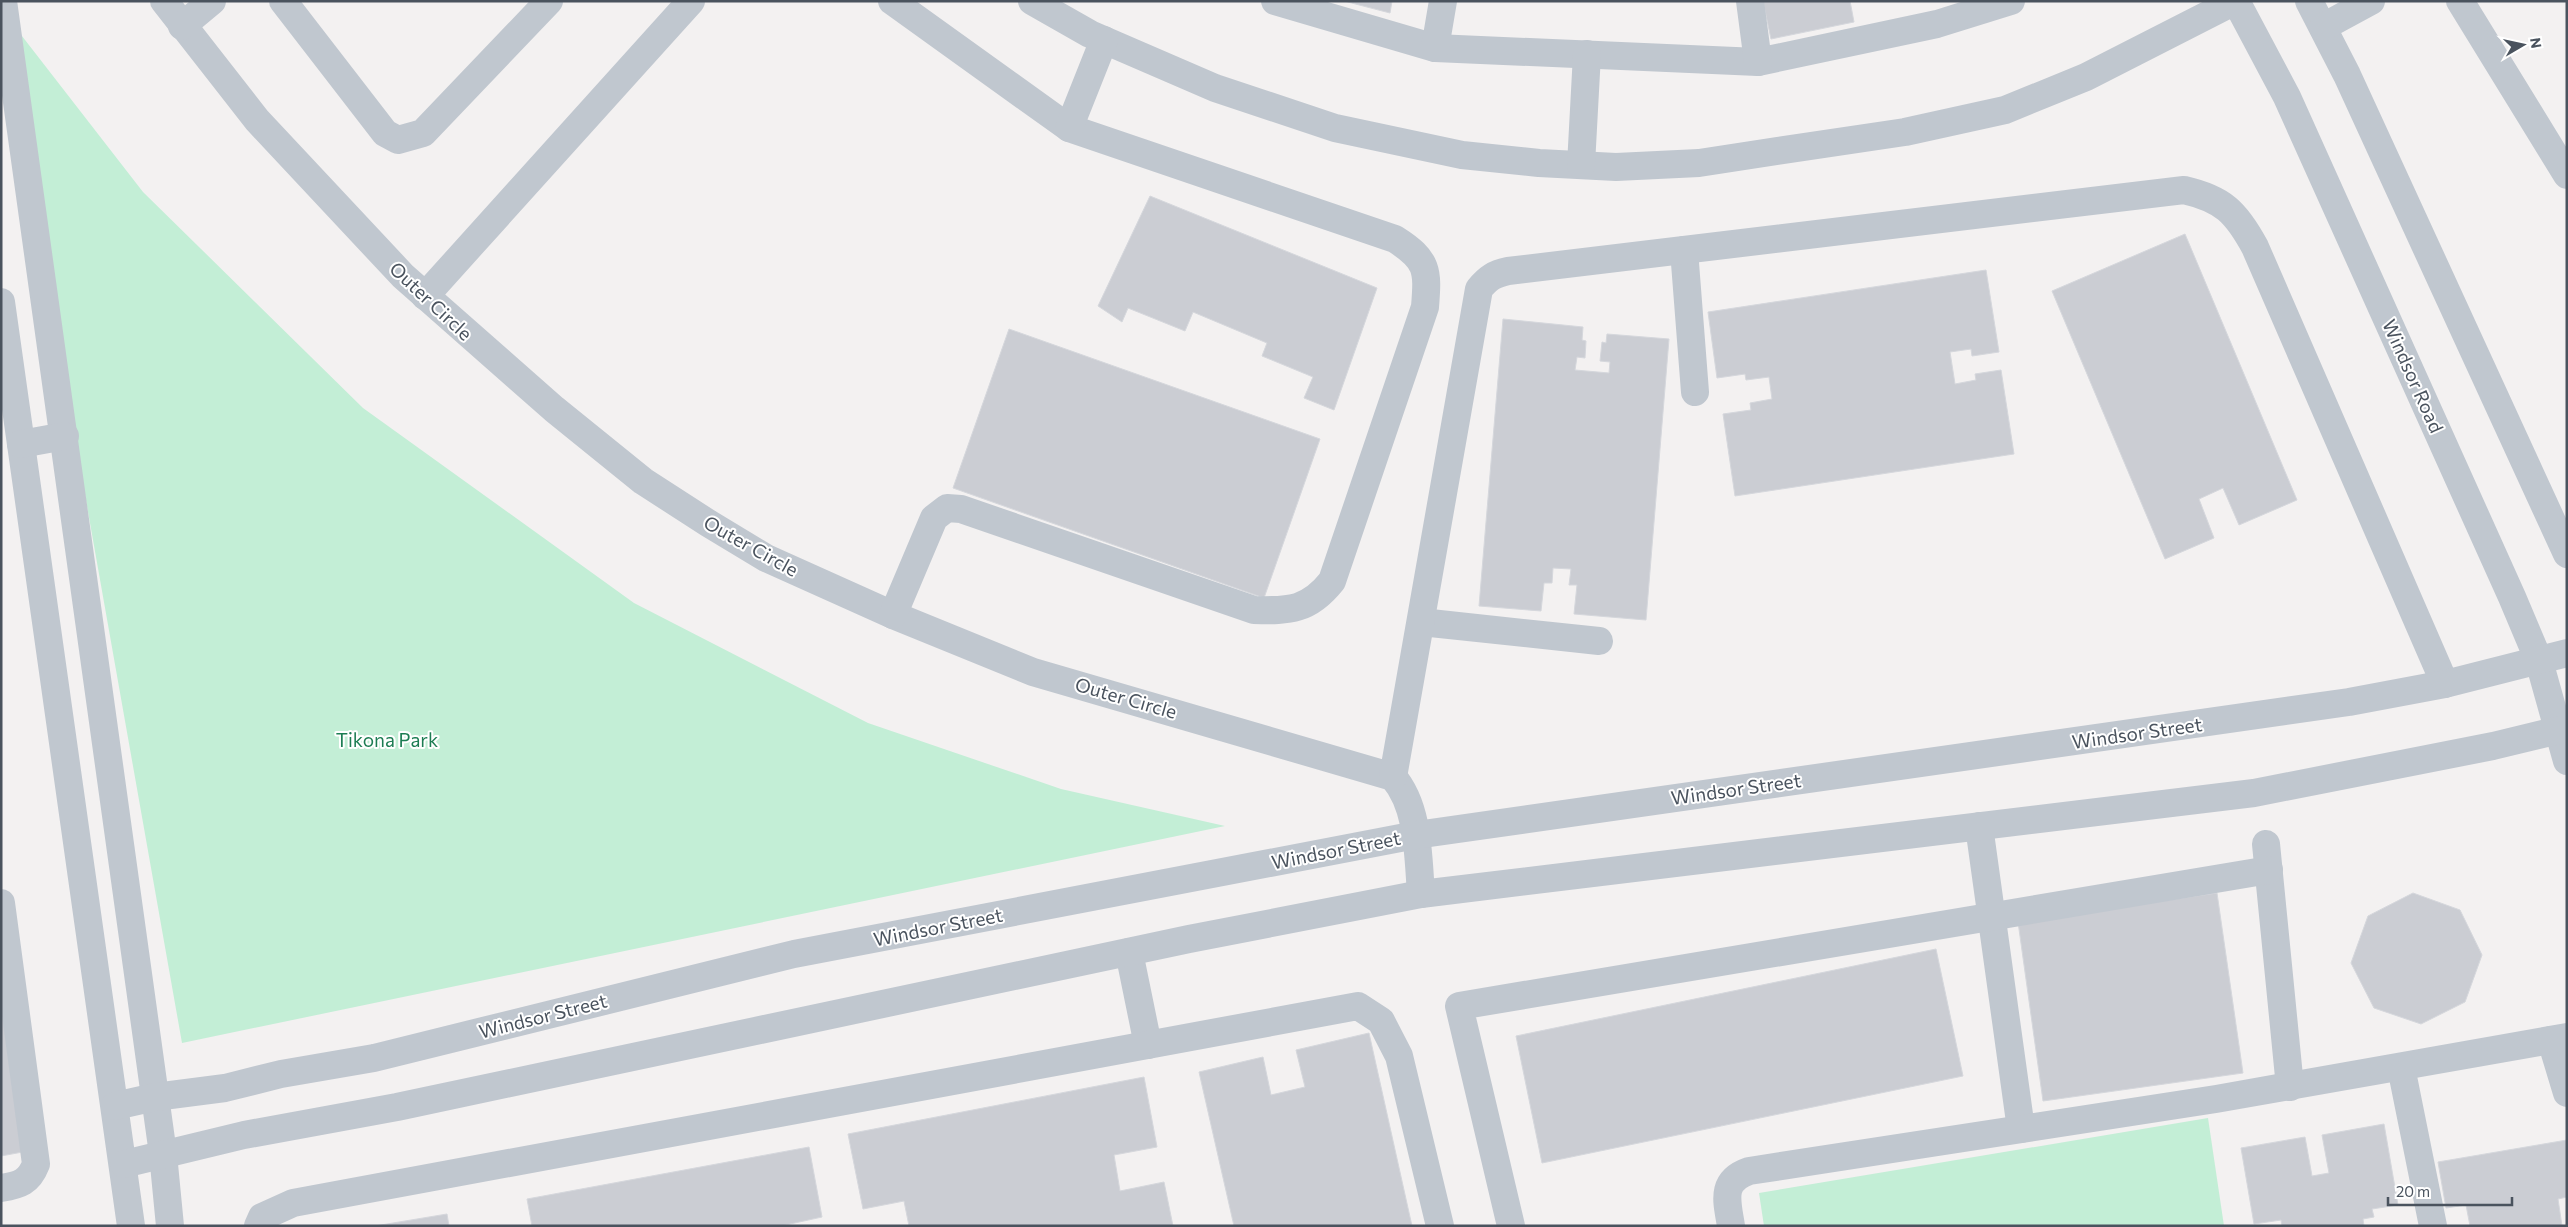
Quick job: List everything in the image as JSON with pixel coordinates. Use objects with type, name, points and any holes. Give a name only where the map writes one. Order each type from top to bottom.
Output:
[{"type":"street","points":[[3,1],[65,436],[155,1097],[170,1226]]},
{"type":"street","name":"Outer Circle","points":[[164,1],[257,120],[403,276],[554,409],[643,481],[708,524],[766,558],[893,615],[1033,672],[1393,777]]},
{"type":"street","points":[[182,26],[212,1]]},
{"type":"street","points":[[283,1],[385,133],[398,140],[423,133],[550,1]]},
{"type":"street","points":[[425,296],[691,1]]},
{"type":"street","points":[[892,1],[1069,128],[1395,239],[1410,248],[1424,263],[1427,283],[1425,307],[1332,581],[1322,594],[1305,606],[1280,611],[1254,610],[968,511],[947,508],[934,518],[893,615]]},
{"type":"street","points":[[1032,1],[1104,40],[1215,88],[1335,128],[1462,155],[1616,167],[1699,163],[1905,132],[2005,110],[2086,78],[2236,1]]},
{"type":"street","points":[[1275,1],[1435,48],[1758,62],[1937,24],[2011,1]]},
{"type":"street","points":[[1435,48],[1443,1]]},
{"type":"street","points":[[1750,1],[1758,62]]},
{"type":"street","name":"Windsor Road","points":[[2236,1],[2287,96],[2539,661],[2562,729],[2567,761]]},
{"type":"street","points":[[2309,1],[2351,84],[2567,554]]},
{"type":"street","points":[[2323,27],[2371,1]]},
{"type":"street","points":[[2460,1],[2567,176]]},
{"type":"street","points":[[1069,128],[1104,40]]},
{"type":"street","points":[[1581,165],[1587,54]]},
{"type":"street","points":[[1421,894],[1416,835],[1404,790],[1393,777],[1479,289],[1487,278],[1508,271],[2184,190],[2217,200],[2230,209],[2244,225],[2255,247],[2445,684]]},
{"type":"street","points":[[1684,250],[1694,392]]},
{"type":"street","points":[[1,302],[124,1164],[131,1226]]},
{"type":"street","points":[[21,444],[65,436]]},
{"type":"street","points":[[1421,622],[1599,641]]},
{"type":"street","name":"Windsor Street","points":[[115,1106],[155,1097],[225,1088],[281,1074],[374,1058],[794,954],[1416,835],[2349,702],[2445,684],[2567,653]]},
{"type":"street","points":[[124,1164],[244,1135],[397,1107],[1129,952],[1421,894],[2254,793],[2493,746],[2562,729]]},
{"type":"street","points":[[1979,826],[2021,1130]]},
{"type":"street","points":[[1511,1226],[1459,1006],[1992,916],[2268,857],[2290,1087]]},
{"type":"street","points":[[1,903],[36,1164],[31,1176],[20,1185],[1,1188]]},
{"type":"street","points":[[1129,952],[1148,1045]]},
{"type":"street","points":[[258,1226],[262,1217],[293,1203],[1358,1006],[1381,1021],[1399,1056],[1440,1226]]},
{"type":"street","points":[[1731,1226],[1727,1198],[1730,1183],[1737,1175],[1749,1171],[2290,1087],[2559,1038],[2567,1093]]},
{"type":"street","points":[[2401,1067],[2433,1226]]},
{"type":"green space","name":"Tikona Park","points":[[1,9],[143,192],[363,408],[634,603],[868,723],[1061,789],[1225,826],[182,1043],[1,20]]},
{"type":"green space","points":[[2208,1118],[2224,1226],[1764,1226],[1759,1193]]},
{"type":"building","points":[[1344,1],[1392,1],[1390,13]]},
{"type":"building","points":[[1763,1],[1850,1],[1854,22],[1771,39]]},
{"type":"building","points":[[1150,196],[1377,288],[1334,410],[1304,398],[1313,377],[1262,356],[1267,343],[1193,312],[1185,331],[1128,308],[1122,322],[1098,306]]},
{"type":"building","points":[[2185,234],[2297,500],[2239,525],[2223,488],[2199,499],[2214,538],[2165,559],[2052,291]]},
{"type":"building","points":[[1986,270],[1999,352],[1972,356],[1971,349],[1950,352],[1955,384],[1976,380],[1975,374],[2001,370],[2014,454],[1735,496],[1723,414],[1751,410],[1750,403],[1772,399],[1769,377],[1746,380],[1745,374],[1717,378],[1708,312]]},
{"type":"building","points":[[1503,319],[1583,327],[1582,340],[1586,341],[1585,358],[1577,357],[1575,370],[1609,373],[1610,362],[1600,361],[1602,342],[1606,343],[1607,334],[1669,339],[1646,620],[1574,614],[1577,585],[1569,585],[1571,569],[1553,568],[1552,583],[1544,583],[1541,611],[1479,606]]},
{"type":"building","points":[[1009,329],[1320,439],[1264,598],[953,488]]},
{"type":"building","points":[[2217,893],[2243,1073],[2043,1101],[2018,922]]},
{"type":"building","points":[[2413,893],[2460,910],[2482,955],[2465,1002],[2421,1024],[2374,1008],[2351,963],[2368,916]]},
{"type":"building","points":[[1936,949],[1963,1076],[1542,1163],[1516,1036]]},
{"type":"building","points":[[1,1001],[28,1151],[1,1156]]},
{"type":"building","points":[[1369,1033],[1412,1226],[1234,1226],[1199,1072],[1263,1057],[1271,1095],[1305,1087],[1296,1050]]},
{"type":"building","points":[[1144,1077],[1157,1147],[1114,1155],[1120,1191],[1164,1182],[1173,1226],[909,1226],[904,1201],[863,1209],[848,1134]]},
{"type":"building","points":[[2384,1124],[2398,1205],[2372,1209],[2374,1217],[2363,1219],[2364,1226],[2282,1226],[2281,1220],[2254,1224],[2241,1148],[2305,1137],[2312,1176],[2329,1173],[2322,1135]]},
{"type":"building","points":[[2567,1140],[2567,1197],[2558,1199],[2562,1226],[2470,1226],[2466,1205],[2446,1208],[2438,1162]]},
{"type":"building","points":[[809,1147],[822,1217],[781,1226],[532,1226],[527,1199]]},
{"type":"building","points":[[447,1214],[449,1226],[375,1226]]}]
